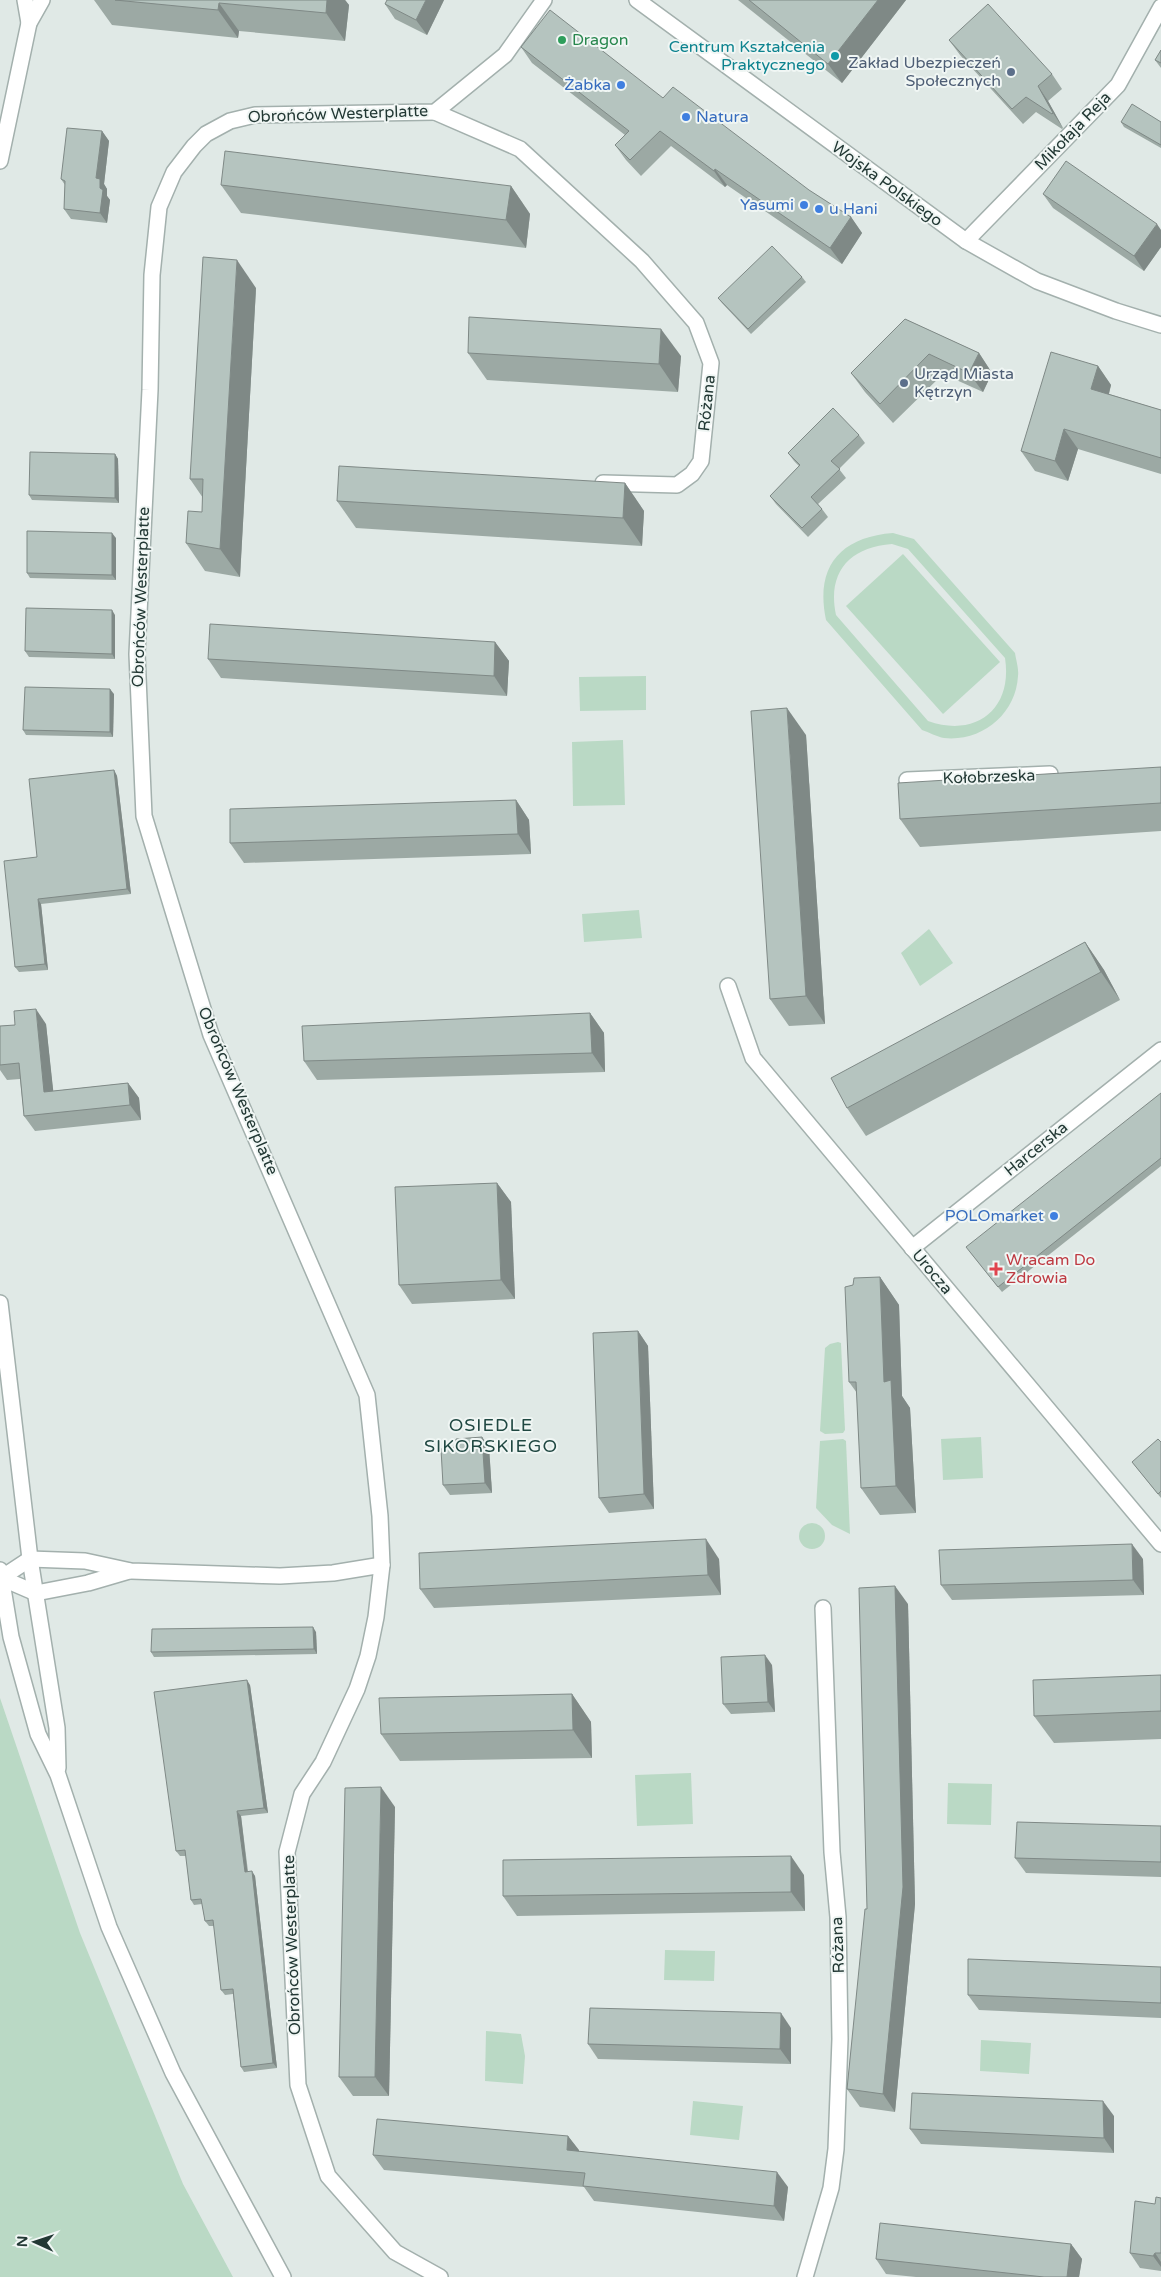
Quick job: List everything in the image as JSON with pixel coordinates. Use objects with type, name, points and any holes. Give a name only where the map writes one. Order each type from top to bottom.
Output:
[{"type":"street","points":[[24,0],[28,23]]},
{"type":"street","points":[[0,161],[28,23],[42,0]]},
{"type":"street","name":"Obrońców Westerplatte","points":[[440,2277],[395,2252],[328,2176],[298,2085],[287,1852],[302,1794],[323,1762],[357,1689],[368,1656],[374,1627],[382,1565],[380,1516],[367,1395],[211,1035],[144,816],[136,654],[150,390],[152,275],[159,207],[174,172],[206,134],[230,121],[255,115],[434,112],[505,55],[544,0]]},
{"type":"street","name":"Wojska Polskiego","points":[[637,0],[966,241],[1037,281],[1116,311],[1161,325]]},
{"type":"street","name":"Mikołaja Reja","points":[[966,241],[1118,86],[1161,7]]},
{"type":"street","name":"Różana","points":[[434,112],[520,149],[642,261],[696,323],[711,363],[701,462],[692,474],[677,485],[588,482]]},
{"type":"street","name":"Kołobrzeska","points":[[907,780],[1063,774]]},
{"type":"street","name":"Urocza","points":[[728,986],[753,1058],[1161,1544]]},
{"type":"street","name":"Harcerska","points":[[912,1248],[1161,1050]]},
{"type":"street","points":[[0,1303],[30,1559],[57,1728],[58,1775]]},
{"type":"street","points":[[0,1574],[30,1559],[85,1561],[131,1571],[280,1576],[333,1573],[382,1565]]},
{"type":"street","points":[[0,1574],[36,1593],[88,1583],[131,1571]]},
{"type":"street","points":[[0,1574],[11,1637],[38,1734],[58,1775],[110,1927],[173,2073],[283,2277]]},
{"type":"street","name":"Różana","points":[[805,2277],[831,2188],[836,2149],[840,2039],[838,1916],[832,1852],[822,1608]]},
{"type":"green space","points":[[893,533],[914,539],[1015,653],[1018,667],[1016,690],[1004,713],[984,730],[958,738],[944,738],[922,730],[826,620],[824,585],[828,571],[835,558],[858,541]],"holes":[[[892,544],[908,549],[1005,658],[1006,676],[1003,692],[997,705],[976,722],[961,726],[928,721],[836,615],[834,600],[838,575],[853,557],[864,550],[877,546]]]},
{"type":"green space","points":[[903,554],[1000,662],[943,714],[846,606]]},
{"type":"green space","points":[[646,676],[646,710],[580,711],[579,677]]},
{"type":"green space","points":[[623,740],[625,805],[573,806],[572,742]]},
{"type":"green space","points":[[639,910],[642,938],[584,942],[582,914]]},
{"type":"green space","points":[[929,929],[953,963],[920,986],[901,953]]},
{"type":"green space","points":[[841,1343],[845,1430],[843,1433],[825,1434],[820,1431],[825,1348],[830,1344]]},
{"type":"green space","points":[[981,1437],[983,1478],[943,1480],[941,1439]]},
{"type":"green space","points":[[843,1439],[846,1441],[850,1534],[832,1525],[816,1508],[820,1441]]},
{"type":"green space","points":[[812,1523],[822,1526],[825,1536],[822,1546],[812,1549],[802,1546],[799,1536],[802,1526]]},
{"type":"green space","points":[[0,1698],[80,1933],[183,2184],[233,2277],[0,2277]]},
{"type":"green space","points":[[691,1773],[693,1824],[637,1826],[635,1775]]},
{"type":"green space","points":[[948,1783],[992,1784],[991,1825],[947,1824]]},
{"type":"green space","points":[[665,1950],[715,1951],[714,1981],[664,1980]]},
{"type":"green space","points":[[486,2031],[521,2034],[525,2056],[523,2084],[485,2081]]},
{"type":"green space","points":[[981,2040],[1031,2043],[1029,2074],[980,2071]]},
{"type":"green space","points":[[693,2101],[743,2106],[739,2140],[690,2135]]},
{"type":"building","points":[[115,0],[327,0],[326,13],[219,3],[218,10]]},
{"type":"building","points":[[387,0],[426,0],[416,20],[385,4]]},
{"type":"building","points":[[749,0],[878,0],[828,64]]},
{"type":"building","name":"Zakład Ubezpieczeń Społecznych","points":[[988,4],[1052,74],[1038,86],[1052,114],[1026,97],[1012,109],[949,40]]},
{"type":"building","points":[[550,10],[663,98],[673,87],[809,190],[851,217],[830,248],[715,169],[714,171],[660,131],[630,160],[615,145],[629,131],[521,47]]},
{"type":"building","points":[[1161,50],[1161,63],[1155,60]]},
{"type":"building","points":[[1132,104],[1161,122],[1161,145],[1121,122]]},
{"type":"building","points":[[67,128],[102,131],[96,178],[100,179],[100,188],[103,190],[100,213],[64,209],[65,181],[61,179]]},
{"type":"building","points":[[225,151],[511,186],[506,220],[221,185]]},
{"type":"building","points":[[1066,161],[1157,224],[1134,256],[1043,194]]},
{"type":"building","points":[[772,246],[802,277],[748,329],[718,298]]},
{"type":"building","points":[[203,257],[237,260],[220,549],[186,543],[188,511],[202,512],[203,479],[190,479]]},
{"type":"building","points":[[469,317],[661,329],[659,364],[468,353]]},
{"type":"building","points":[[905,319],[979,353],[969,373],[929,354],[880,404],[851,373]]},
{"type":"building","points":[[1051,352],[1098,366],[1091,389],[1161,410],[1161,458],[1064,429],[1055,461],[1021,451]]},
{"type":"building","points":[[833,408],[859,435],[831,461],[840,469],[811,497],[822,509],[802,528],[770,496],[800,465],[788,453]]},
{"type":"building","points":[[30,452],[115,454],[115,498],[29,495]]},
{"type":"building","points":[[339,466],[625,483],[623,518],[337,501]]},
{"type":"building","points":[[27,531],[112,533],[112,575],[27,573]]},
{"type":"building","points":[[26,608],[112,610],[112,654],[25,651]]},
{"type":"building","points":[[210,624],[495,642],[494,676],[208,659]]},
{"type":"building","points":[[25,687],[110,689],[110,732],[23,730]]},
{"type":"building","points":[[787,708],[806,996],[770,999],[751,711]]},
{"type":"building","points":[[1161,767],[1161,803],[900,819],[898,783]]},
{"type":"building","points":[[114,770],[127,889],[38,899],[45,964],[15,967],[4,861],[37,857],[29,779]]},
{"type":"building","points":[[516,800],[518,834],[230,843],[230,809]]},
{"type":"building","points":[[1085,942],[1101,972],[847,1108],[831,1078]]},
{"type":"building","points":[[36,1009],[44,1092],[128,1083],[130,1105],[24,1116],[19,1063],[0,1065],[0,1026],[15,1025],[14,1011]]},
{"type":"building","points":[[590,1013],[592,1053],[304,1061],[302,1026]]},
{"type":"building","points":[[1161,1093],[1161,1158],[998,1287],[966,1247]]},
{"type":"building","points":[[497,1183],[501,1280],[399,1285],[395,1187]]},
{"type":"building","points":[[880,1277],[884,1382],[891,1380],[896,1486],[861,1488],[856,1382],[849,1382],[845,1287],[853,1285],[854,1278]]},
{"type":"building","points":[[638,1331],[644,1494],[599,1498],[593,1333]]},
{"type":"building","points":[[482,1437],[485,1483],[443,1485],[441,1449],[456,1447],[456,1439]]},
{"type":"building","points":[[1158,1439],[1161,1442],[1161,1491],[1158,1494],[1132,1462]]},
{"type":"building","points":[[706,1539],[708,1575],[420,1589],[419,1553]]},
{"type":"building","points":[[1132,1544],[1133,1580],[941,1585],[939,1550]]},
{"type":"building","points":[[895,1586],[903,1887],[883,2094],[847,2089],[865,1909],[867,1909],[859,1588]]},
{"type":"building","points":[[313,1627],[314,1649],[151,1652],[152,1629]]},
{"type":"building","points":[[765,1655],[768,1702],[723,1704],[721,1657]]},
{"type":"building","points":[[1161,1675],[1161,1711],[1034,1716],[1033,1680]]},
{"type":"building","points":[[247,1680],[264,1808],[237,1811],[245,1872],[252,1871],[273,2063],[241,2067],[233,1989],[221,1990],[213,1920],[205,1921],[201,1899],[191,1900],[185,1850],[176,1851],[154,1692]]},
{"type":"building","points":[[572,1694],[573,1730],[381,1734],[379,1698]]},
{"type":"building","points":[[381,1787],[375,2077],[339,2077],[345,1788]]},
{"type":"building","points":[[1017,1822],[1161,1826],[1161,1862],[1015,1858]]},
{"type":"building","points":[[791,1856],[791,1892],[503,1896],[503,1860]]},
{"type":"building","points":[[968,1959],[1161,1967],[1161,2003],[968,1995]]},
{"type":"building","points":[[590,2008],[781,2013],[780,2049],[588,2044]]},
{"type":"building","points":[[912,2093],[1103,2101],[1104,2138],[910,2129]]},
{"type":"building","points":[[377,2119],[568,2136],[567,2150],[777,2172],[774,2206],[583,2186],[585,2173],[373,2155]]},
{"type":"building","points":[[1156,2197],[1161,2198],[1161,2253],[1155,2253],[1153,2256],[1130,2253],[1135,2201],[1155,2204]]},
{"type":"building","points":[[880,2223],[1071,2244],[1067,2277],[1044,2277],[876,2259]]},
{"type":"place","name":"Dragon","points":[[562,40]]},
{"type":"place","name":"Centrum Kształcenia Praktycznego","points":[[835,56]]},
{"type":"place","name":"Zakład Ubezpieczeń Społecznych","points":[[1011,72]]},
{"type":"place","name":"Żabka","points":[[621,85]]},
{"type":"place","name":"Natura","points":[[686,117]]},
{"type":"place","name":"Yasumi","points":[[804,205]]},
{"type":"place","name":"u Hani","points":[[819,209]]},
{"type":"place","name":"Urząd Miasta Kętrzyn","points":[[904,383]]},
{"type":"place","name":"POLOmarket","points":[[1054,1216]]},
{"type":"place","name":"Wracam Do Zdrowia","points":[[996,1269]]},
{"type":"district","name":"OSIEDLE SIKORSKIEGO","points":[[491,1435]]}]
